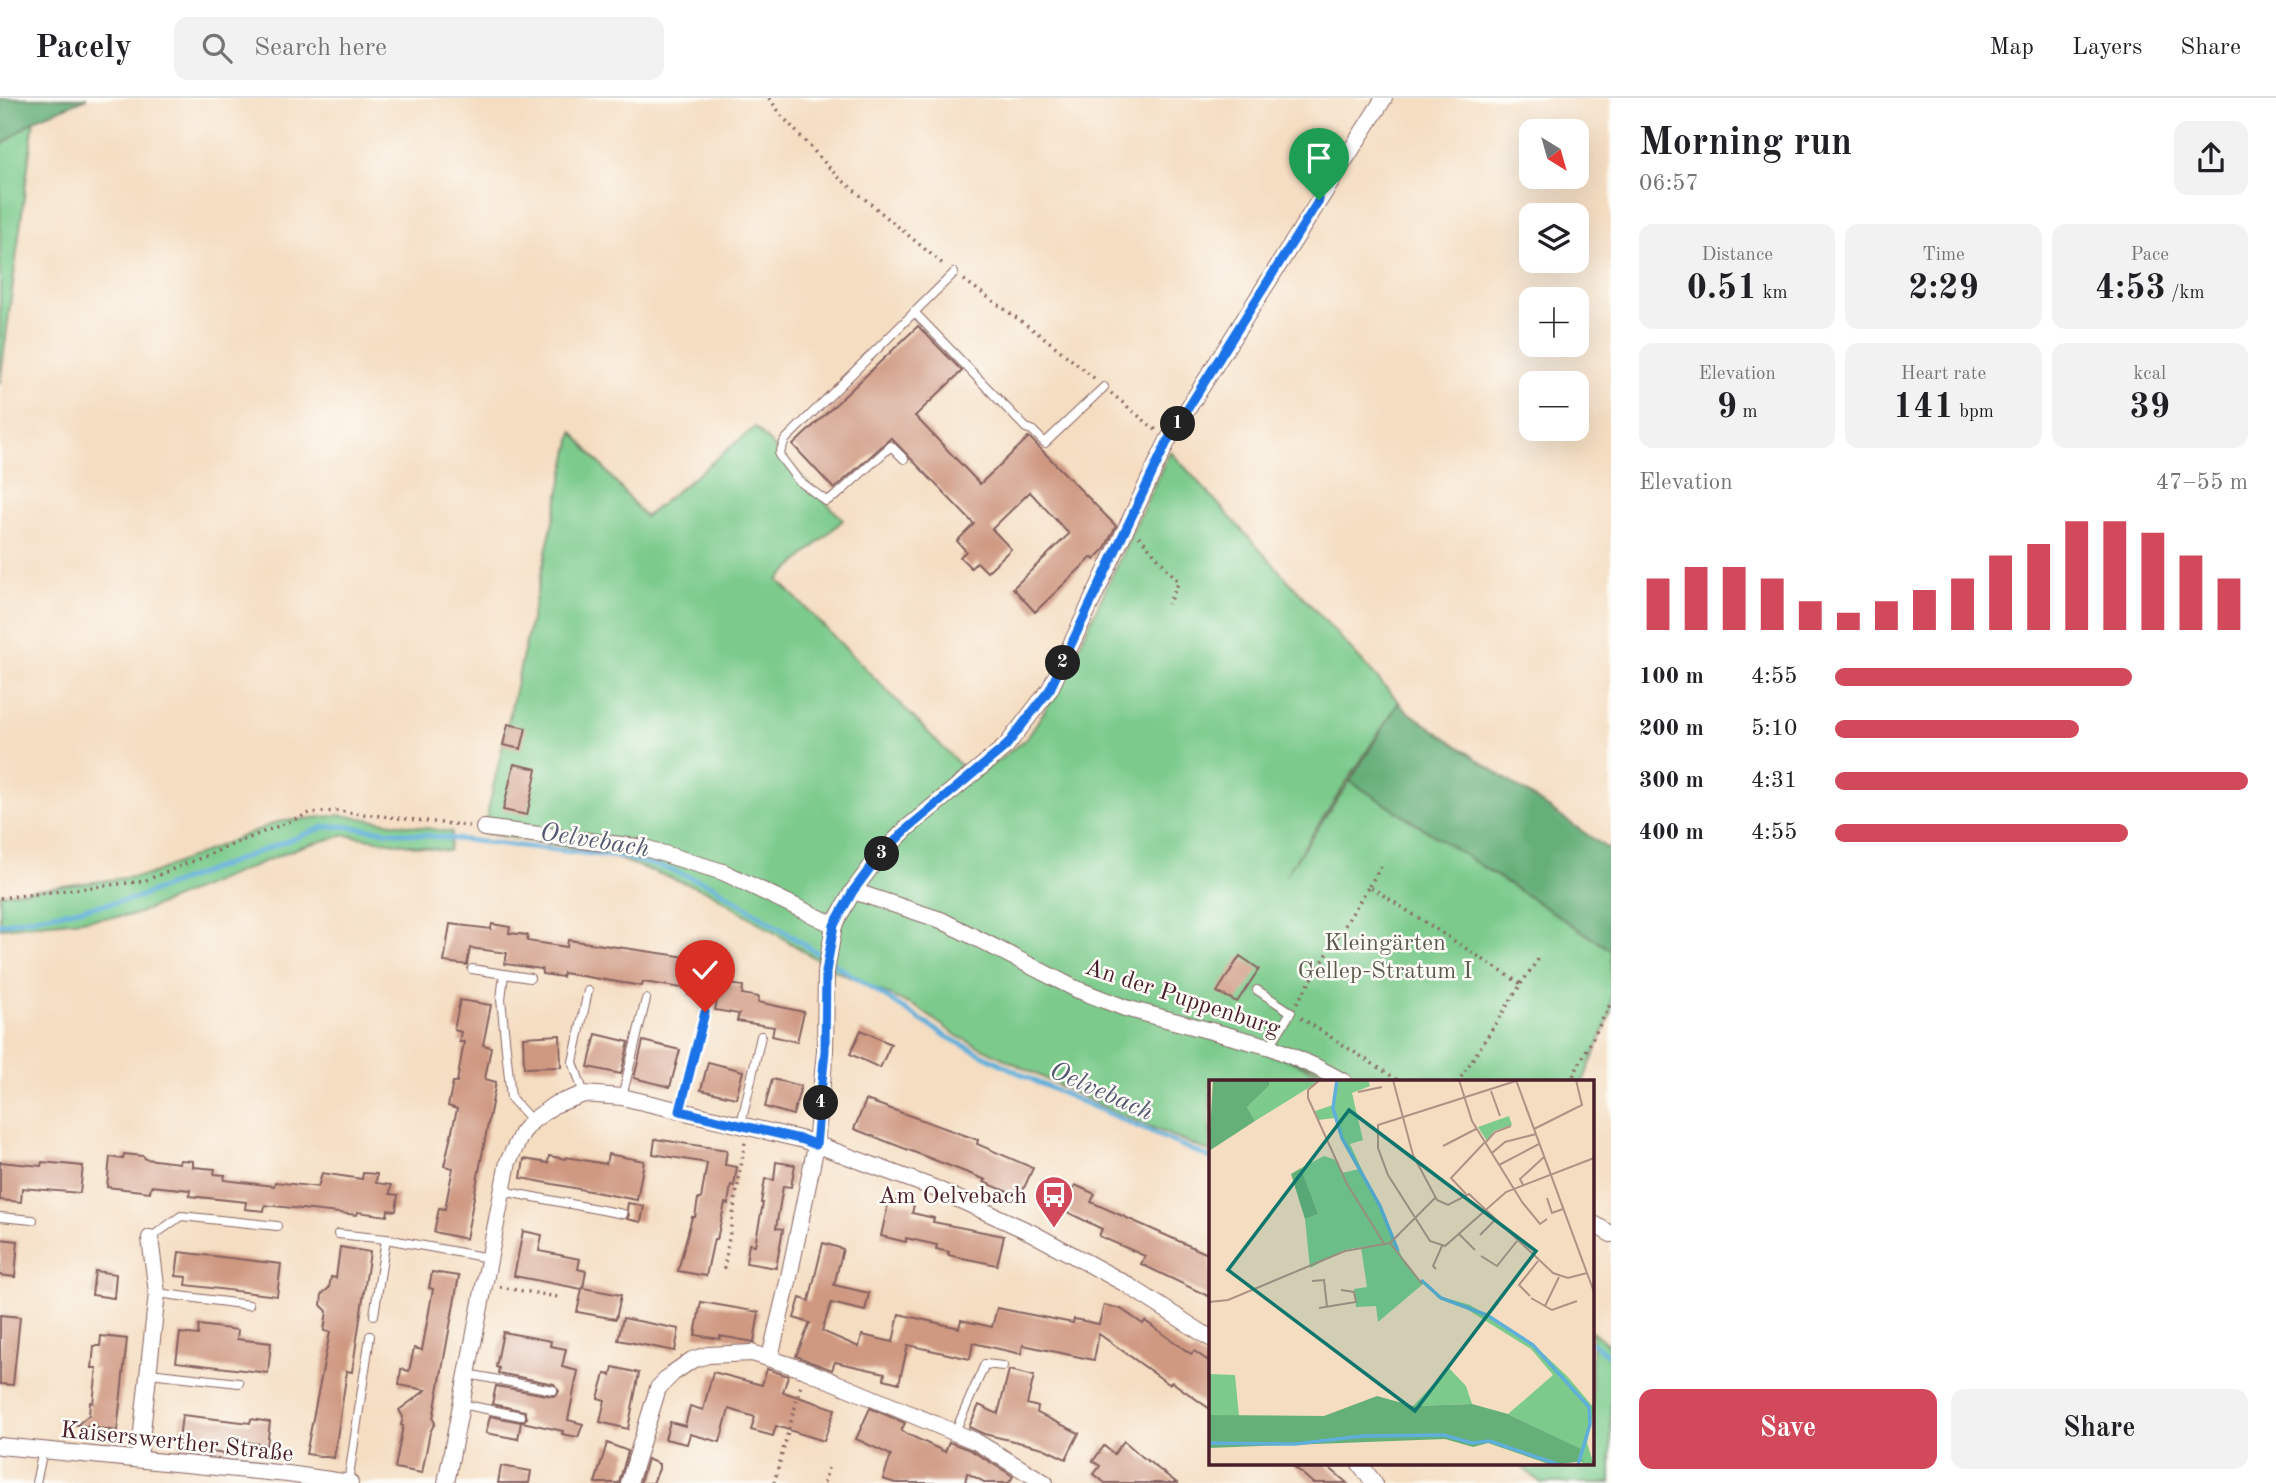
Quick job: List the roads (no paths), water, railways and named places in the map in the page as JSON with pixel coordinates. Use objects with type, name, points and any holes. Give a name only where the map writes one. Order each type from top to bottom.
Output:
[{"type":"street","points":[[770,1357],[816,1145],[825,1051],[826,972],[834,925],[853,891],[876,860],[908,828],[1006,746],[1050,689],[1168,440],[1384,98]]},
{"type":"street","points":[[484,828],[645,848],[723,873],[834,925]]},
{"type":"street","name":"An der Puppenburg","points":[[853,891],[942,920],[1076,989],[1125,1008],[1269,1047],[1340,1080]]},
{"type":"street","points":[[446,1483],[509,1162],[522,1133],[532,1121],[554,1105],[584,1094],[622,1097],[804,1140],[934,1188],[1032,1233],[1126,1284],[1209,1337]]},
{"type":"street","points":[[1594,1224],[1611,1234]]},
{"type":"street","points":[[139,1460],[157,1293],[150,1238]]},
{"type":"street","points":[[629,1483],[659,1388],[673,1373],[692,1360],[708,1355],[752,1353],[805,1370],[955,1432],[1045,1483]]},
{"type":"street","name":"Kaiserswerther Straße","points":[[0,1446],[349,1483]]},
{"type":"street","points":[[1361,1466],[1374,1483]]},
{"type":"lane","points":[[904,459],[891,446],[837,495],[826,501],[798,480],[779,455],[785,440],[954,273]]},
{"type":"lane","points":[[914,312],[1026,428],[1032,430],[1045,443],[1104,387]]},
{"type":"lane","points":[[472,969],[530,978]]},
{"type":"lane","points":[[504,974],[501,999],[510,1098],[532,1121]]},
{"type":"lane","points":[[1257,990],[1291,1012],[1269,1047]]},
{"type":"lane","points":[[584,1094],[573,1062],[588,991]]},
{"type":"lane","points":[[622,1097],[646,999]]},
{"type":"lane","points":[[680,1111],[705,1012]]},
{"type":"lane","points":[[744,1125],[761,1036]]},
{"type":"lane","points":[[502,1191],[623,1214]]},
{"type":"lane","points":[[150,1238],[181,1216],[277,1226]]},
{"type":"lane","points":[[0,1217],[33,1220]]},
{"type":"lane","points":[[338,1234],[489,1258]]},
{"type":"lane","points":[[374,1315],[386,1240]]},
{"type":"lane","points":[[157,1293],[249,1305]]},
{"type":"lane","name":"Kaiserswerther Straße","points":[[349,1483],[370,1336]]},
{"type":"lane","points":[[955,1432],[985,1364],[1003,1366]]},
{"type":"lane","points":[[149,1373],[239,1383]]},
{"type":"lane","points":[[467,1374],[553,1390]]},
{"type":"lane","points":[[461,1404],[521,1416]]},
{"type":"lane","name":"Kaiserswerther Straße","points":[[36,1483],[43,1450]]},
{"type":"waterway","name":"Oelvebach","points":[[0,924],[133,899],[324,827],[340,826],[628,858],[712,885],[949,1038],[1039,1083],[1209,1158]]},
{"type":"waterway","name":"Oelvebach","points":[[1594,1344],[1611,1357]]},
{"type":"place","name":"Am Oelvebach","points":[[1054,1229]]},
{"type":"park label","name":"Kleingärten Gellep-Stratum I","points":[[1385,956]]}]
